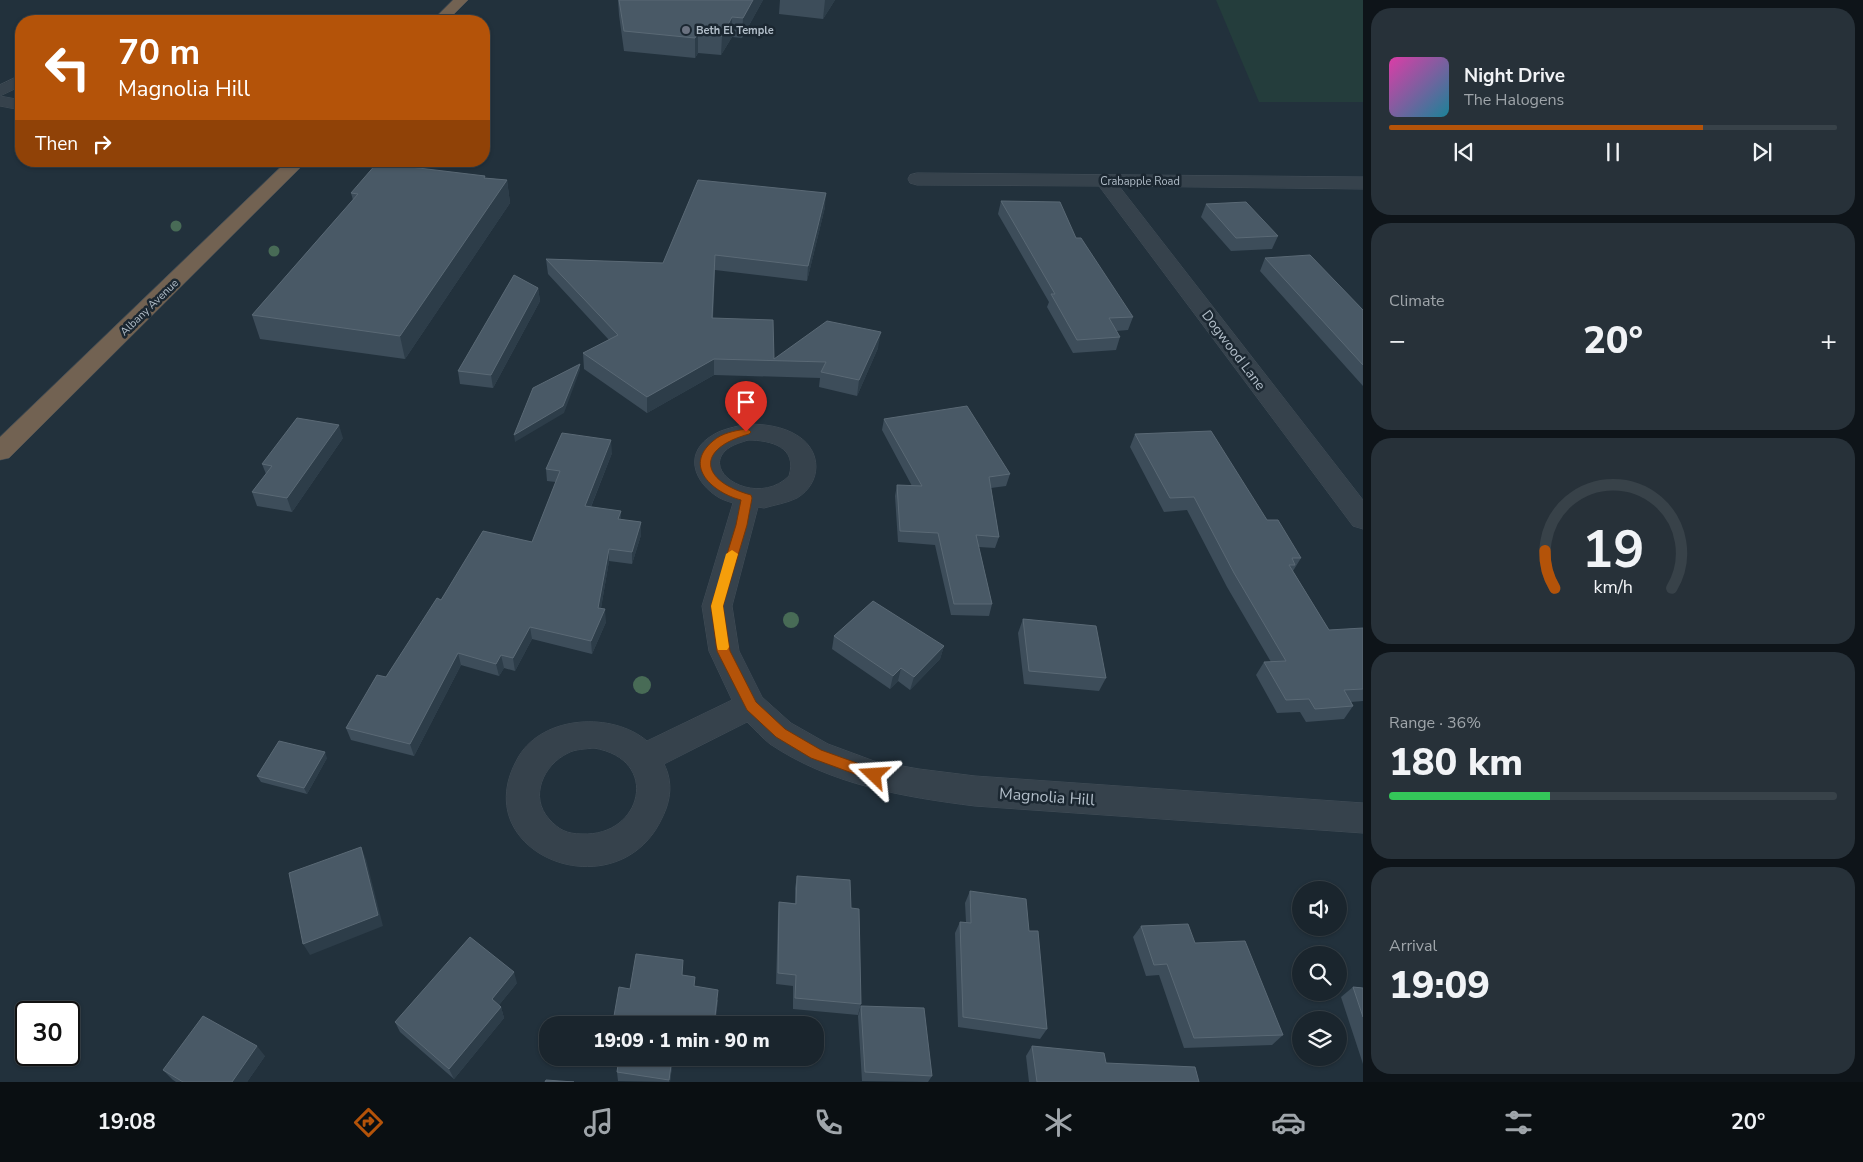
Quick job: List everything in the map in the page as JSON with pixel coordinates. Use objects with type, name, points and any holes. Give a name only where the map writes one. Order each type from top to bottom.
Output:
[{"type":"highway","points":[[445,15],[461,0]]},
{"type":"highway","name":"Albany Avenue","points":[[0,452],[292,167]]},
{"type":"street","points":[[0,91],[15,83]]},
{"type":"street","points":[[0,100],[15,105]]},
{"type":"street","name":"Crabapple Road","points":[[917,180],[1363,183]]},
{"type":"street","name":"Dogwood Lane","points":[[1105,181],[1363,519]]},
{"type":"street","name":"Magnolia Hill","points":[[747,498],[717,606],[724,651],[751,706],[780,733],[816,754],[874,775],[919,784],[975,791],[1363,818]]},
{"type":"street","points":[[644,758],[751,706]]},
{"type":"green space","points":[[1216,0],[1363,0],[1363,102],[1259,102]]},
{"type":"building","points":[[619,0],[753,0],[743,18],[732,17],[722,36],[698,33],[695,38],[624,31]]},
{"type":"building","points":[[374,167],[410,167],[507,180],[400,336],[252,315],[358,194],[351,193]]},
{"type":"building","points":[[698,180],[826,193],[808,266],[715,255],[712,318],[773,320],[774,359],[827,321],[881,332],[859,380],[821,372],[826,362],[714,359],[647,397],[583,353],[618,335],[546,259],[663,263]]},
{"type":"building","points":[[1001,201],[1060,202],[1076,238],[1081,238],[1133,317],[1109,318],[1120,337],[1077,340],[1051,294],[1055,294]]},
{"type":"building","points":[[1246,202],[1278,236],[1236,238],[1206,204]]},
{"type":"building","points":[[1310,255],[1363,310],[1363,365],[1265,258]]},
{"type":"building","points":[[514,275],[538,288],[491,375],[458,371]]},
{"type":"building","points":[[580,364],[563,406],[514,435],[533,388]]},
{"type":"building","points":[[967,406],[1010,474],[989,477],[999,537],[976,535],[992,604],[954,604],[938,533],[900,531],[897,485],[922,486],[884,419]]},
{"type":"building","points":[[297,418],[339,425],[287,498],[252,492],[272,466],[262,464]]},
{"type":"building","points":[[1211,431],[1267,520],[1278,520],[1301,558],[1292,558],[1295,565],[1289,565],[1329,630],[1363,628],[1363,689],[1344,690],[1353,706],[1315,709],[1309,699],[1286,700],[1264,662],[1286,661],[1234,573],[1194,497],[1170,498],[1135,434]]},
{"type":"building","points":[[562,433],[611,440],[585,506],[621,511],[618,519],[641,522],[632,552],[609,549],[598,608],[605,609],[591,641],[530,627],[513,658],[501,655],[496,664],[458,653],[410,744],[346,728],[377,675],[386,677],[437,598],[441,600],[483,531],[532,542],[560,471],[546,469]]},
{"type":"building","points":[[873,601],[944,646],[914,677],[901,668],[893,676],[834,636]]},
{"type":"building","points":[[1023,619],[1096,626],[1106,678],[1029,671]]},
{"type":"building","points":[[279,741],[325,752],[304,788],[257,776]]},
{"type":"building","points":[[361,847],[378,915],[303,944],[289,873]]},
{"type":"building","points":[[797,876],[850,880],[851,908],[859,909],[861,1004],[795,998],[796,975],[778,973],[779,902],[796,904]]},
{"type":"building","points":[[970,891],[1026,899],[1029,931],[1038,931],[1047,1029],[963,1017],[960,922],[971,923]]},
{"type":"building","points":[[1188,924],[1195,943],[1245,941],[1283,1035],[1194,1038],[1167,964],[1154,965],[1141,926]]},
{"type":"building","points":[[470,937],[514,972],[492,999],[501,1007],[449,1069],[395,1022]]},
{"type":"building","points":[[636,954],[683,960],[682,975],[695,977],[694,986],[718,990],[715,1016],[614,1016],[619,987],[630,989]]},
{"type":"building","points":[[1353,987],[1363,988],[1363,1017]]},
{"type":"building","points":[[861,1006],[924,1008],[932,1076],[865,1072]]},
{"type":"building","points":[[203,1016],[257,1046],[232,1082],[183,1082],[163,1070]]},
{"type":"building","points":[[1032,1046],[1104,1053],[1106,1063],[1195,1067],[1199,1082],[1037,1082]]},
{"type":"building","points":[[618,1066],[671,1066],[669,1080],[617,1072]]},
{"type":"building","points":[[546,1080],[574,1082],[545,1082]]},
{"type":"slow traffic","points":[[723,647],[717,606],[732,554]]},
{"type":"place","name":"Beth El Temple","points":[[686,30]]},
{"type":"route","points":[[746,432],[717,442],[708,452],[705,463],[708,475],[717,485],[730,493],[747,498],[717,606],[724,651],[751,706],[780,733],[816,754],[874,775]]}]
